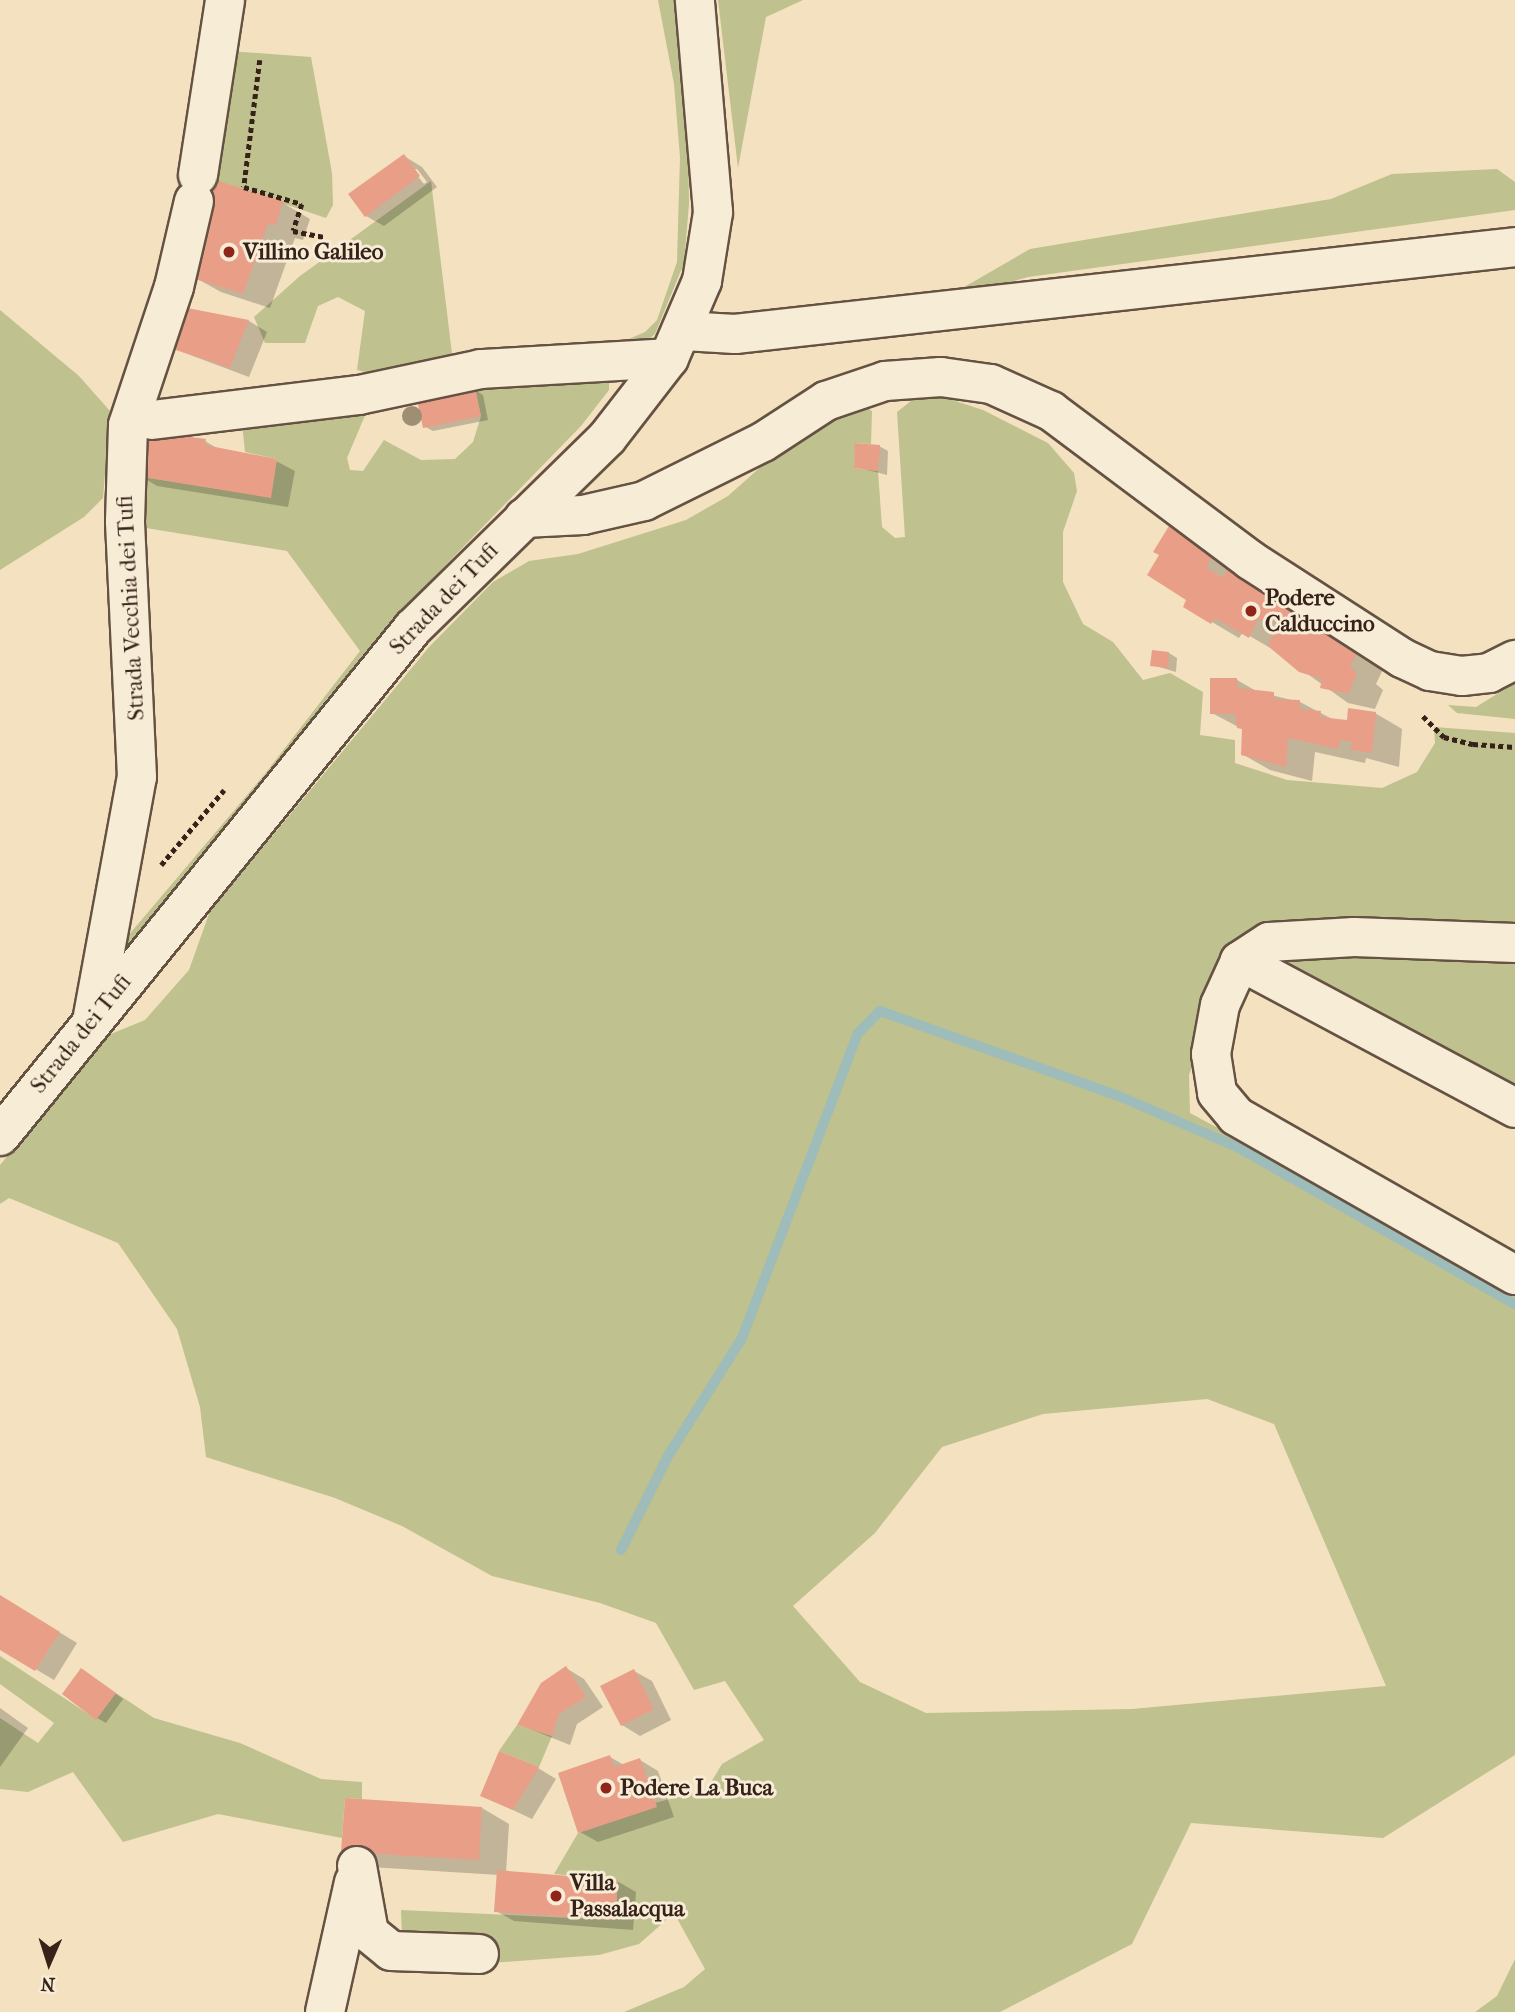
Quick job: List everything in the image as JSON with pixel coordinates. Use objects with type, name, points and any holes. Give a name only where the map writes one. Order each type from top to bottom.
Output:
[{"type":"street","name":"Strada Vecchia dei Tufi","points":[[92,1021],[137,778],[125,522],[128,425],[174,287],[196,188],[225,0]]},
{"type":"street","name":"Strada dei Tufi","points":[[0,1136],[412,628],[607,438],[677,344],[702,281],[713,212],[695,0]]},
{"type":"street","points":[[152,420],[359,395],[481,369],[735,334],[1515,247]]},
{"type":"street","points":[[524,518],[597,513],[644,501],[763,442],[827,401],[885,381],[941,377],[991,384],[1051,411],[1250,560],[1402,658],[1430,671],[1462,676],[1489,673],[1515,660]]},
{"type":"street","points":[[1515,943],[1354,937],[1269,942],[1240,961],[1220,1005],[1211,1054],[1217,1093],[1236,1116],[1515,1275]]},
{"type":"street","points":[[1240,961],[1515,1108]]},
{"type":"street","points":[[325,2012],[357,1866],[369,1933],[391,1951],[479,1954]]},
{"type":"path","points":[[260,60],[244,187],[302,204],[293,231],[325,237]]},
{"type":"path","points":[[1423,716],[1444,737],[1515,747]]},
{"type":"path","points":[[155,873],[224,790]]},
{"type":"green space","points":[[658,0],[674,0],[688,130],[689,204],[684,263],[655,334],[647,341],[615,345],[645,332],[657,320],[677,262],[680,157],[674,84]]},
{"type":"green space","points":[[718,0],[803,0],[766,17],[738,168]]},
{"type":"green space","points":[[229,51],[311,57],[332,173],[333,205],[326,218],[210,179]]},
{"type":"green space","points":[[1497,169],[1515,182],[1515,210],[1028,277],[940,301],[1030,249],[1331,199],[1392,174]]},
{"type":"green space","points":[[431,181],[453,362],[381,376],[357,370],[365,311],[338,297],[318,306],[305,343],[265,343],[254,317],[300,276]]},
{"type":"green space","points":[[0,310],[79,376],[110,411],[103,498],[84,517],[0,570]]},
{"type":"green space","points":[[609,378],[609,390],[581,426],[397,615],[151,924],[125,949],[122,943],[264,775],[360,651],[287,551],[140,527],[142,477],[270,497],[277,459],[245,452],[242,423],[369,406],[347,458],[350,470],[363,471],[384,440],[421,460],[455,459],[473,442],[481,416],[475,388]]},
{"type":"green space","points":[[916,397],[946,398],[983,410],[1048,443],[1074,473],[1077,491],[1063,532],[1063,582],[1083,624],[1113,642],[1143,680],[1170,673],[1203,692],[1200,735],[1235,740],[1235,763],[1287,780],[1382,788],[1417,772],[1435,743],[1434,727],[1515,733],[1515,1098],[1234,951],[1189,1075],[1190,1113],[1515,1287],[1515,1755],[1383,1838],[1191,1823],[1132,1944],[1000,2012],[624,2012],[684,1987],[705,1969],[674,1913],[639,1944],[599,1955],[490,1963],[402,1937],[401,1910],[615,1920],[618,1880],[554,1874],[578,1833],[656,1807],[655,1803],[707,1789],[722,1764],[764,1740],[725,1681],[694,1690],[656,1623],[600,1603],[492,1576],[402,1526],[335,1498],[206,1457],[200,1407],[177,1329],[118,1243],[9,1198],[0,1204],[0,1165],[106,1036],[145,1020],[189,970],[210,911],[430,646],[493,582],[529,561],[578,554],[686,520],[728,496],[790,441],[844,412],[865,407],[872,411],[871,444],[856,443],[854,468],[878,471],[882,527],[895,538],[905,537],[897,412]],"holes":[[[1207,1399],[1274,1424],[1386,1686],[1132,1709],[926,1713],[860,1682],[793,1606],[875,1533],[942,1447],[1043,1414]]]},
{"type":"green space","points":[[1515,683],[1515,719],[1457,713],[1448,705],[1476,707]]},
{"type":"green space","points":[[0,1656],[96,1719],[116,1693],[154,1718],[240,1743],[321,1779],[362,1782],[362,1799],[345,1798],[342,1838],[218,1814],[123,1842],[73,1772],[28,1792],[0,1789],[0,1718],[38,1743],[54,1723],[0,1684]]},
{"type":"green space","points":[[517,1725],[552,1736],[539,1767],[499,1751]]},
{"type":"green space","points":[[1515,1959],[1515,2012],[1475,2012],[1497,1996]]},
{"type":"building","points":[[404,154],[420,176],[365,217],[348,194]]},
{"type":"building","name":"Villino Galileo","points":[[182,170],[283,201],[276,225],[268,224],[243,294],[192,278],[214,208],[176,196]]},
{"type":"building","points":[[182,307],[249,320],[230,368],[167,347]]},
{"type":"building","points":[[475,388],[481,416],[423,428],[417,400]]},
{"type":"building","points":[[145,431],[206,439],[205,445],[277,459],[271,498],[137,476]]},
{"type":"building","points":[[855,443],[880,445],[878,471],[854,468]]},
{"type":"building","name":"Podere Calduccino","points":[[1169,526],[1215,552],[1206,567],[1223,578],[1231,561],[1360,647],[1350,667],[1357,673],[1348,694],[1320,688],[1322,679],[1299,672],[1268,646],[1278,621],[1270,615],[1265,621],[1258,619],[1249,638],[1215,618],[1211,624],[1183,607],[1186,600],[1147,575],[1159,555],[1153,552]]},
{"type":"building","points":[[1152,650],[1169,652],[1168,668],[1150,666]]},
{"type":"building","points":[[1210,678],[1237,678],[1238,688],[1274,692],[1274,699],[1300,700],[1300,709],[1321,711],[1320,717],[1347,720],[1348,708],[1376,712],[1372,753],[1350,750],[1353,742],[1340,740],[1338,749],[1288,738],[1286,767],[1241,755],[1242,729],[1237,728],[1235,714],[1210,714]]},
{"type":"building","points":[[0,1595],[60,1632],[35,1671],[0,1650]]},
{"type":"building","points":[[566,1666],[586,1697],[559,1714],[552,1736],[517,1725],[541,1683]]},
{"type":"building","points":[[81,1668],[116,1693],[96,1720],[62,1694]]},
{"type":"building","points":[[634,1669],[654,1709],[621,1726],[600,1686]]},
{"type":"building","points":[[499,1751],[539,1767],[513,1810],[480,1796]]},
{"type":"building","name":"Podere La Buca","points":[[610,1755],[614,1767],[640,1758],[657,1807],[578,1833],[558,1773]]},
{"type":"building","points":[[345,1798],[482,1807],[479,1860],[341,1852]]},
{"type":"building","name":"Villa Passalacqua","points":[[497,1870],[618,1880],[615,1920],[494,1912]]},
{"type":"waterway","points":[[621,1550],[668,1456],[742,1338],[858,1033],[880,1011],[1119,1096],[1237,1147],[1515,1304]]},
{"type":"place","name":"Villino Galileo","points":[[229,252]]},
{"type":"place","name":"Podere Calduccino","points":[[1251,611]]},
{"type":"place","name":"Podere La Buca","points":[[606,1788]]},
{"type":"place","name":"Villa Passalacqua","points":[[556,1896]]}]
